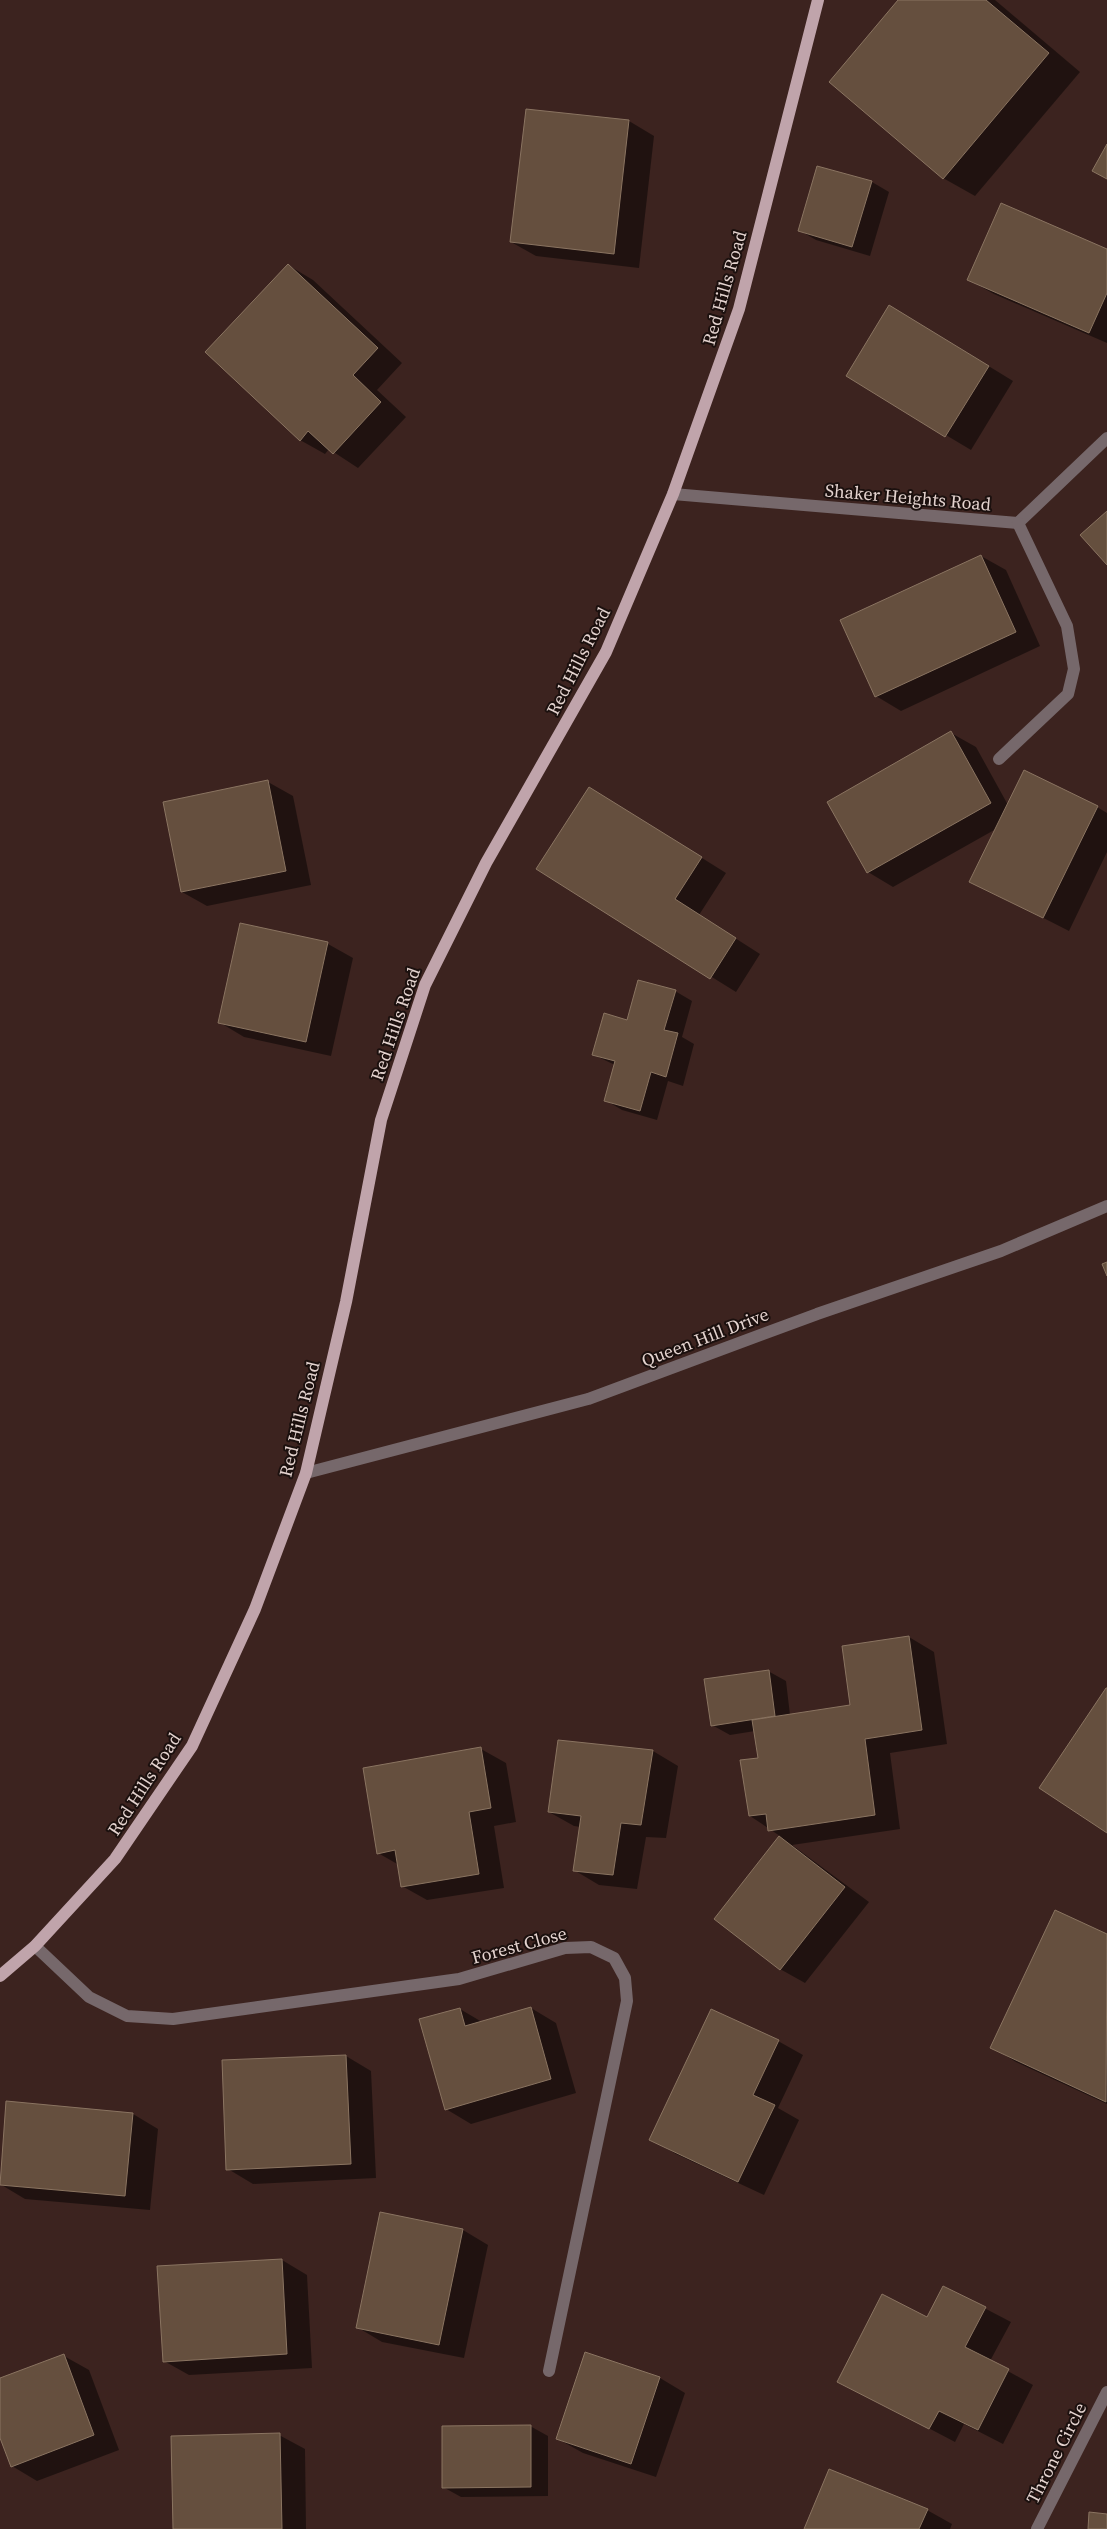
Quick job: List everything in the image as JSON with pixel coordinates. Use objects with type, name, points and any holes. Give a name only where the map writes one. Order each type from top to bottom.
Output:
[{"type":"main road","name":"Red Hills Road","points":[[0,1976],[35,1946],[115,1859],[192,1746],[256,1609],[306,1474],[346,1302],[381,1120],[425,985],[486,863],[606,652],[673,494],[739,309],[818,0]]},
{"type":"street","points":[[999,759],[1068,694],[1074,669],[1067,626],[1018,523],[1107,438]]},
{"type":"street","name":"Shaker Heights Road","points":[[673,494],[1018,523]]},
{"type":"street","name":"Queen Hill Drive","points":[[306,1474],[588,1399],[817,1314],[1001,1251],[1107,1206]]},
{"type":"street","name":"Forest Close","points":[[35,1946],[89,1997],[127,2016],[173,2019],[459,1979],[565,1948],[591,1947],[614,1958],[625,1978],[627,2001],[549,2371]]},
{"type":"street","name":"Throne Circle","points":[[1037,2529],[1107,2392]]},
{"type":"building","points":[[898,0],[986,0],[1049,53],[943,179],[829,82]]},
{"type":"building","points":[[526,109],[629,120],[614,254],[510,242]]},
{"type":"building","points":[[1107,144],[1107,179],[1092,171]]},
{"type":"building","points":[[817,166],[872,181],[852,247],[798,231]]},
{"type":"building","points":[[1001,203],[1107,249],[1107,293],[1089,333],[967,280]]},
{"type":"building","points":[[288,264],[378,348],[353,375],[381,402],[333,454],[308,431],[300,441],[205,352]]},
{"type":"building","points":[[889,305],[989,366],[945,437],[846,376]]},
{"type":"building","points":[[1107,511],[1107,565],[1080,535]]},
{"type":"building","points":[[981,555],[1016,632],[875,697],[840,620]]},
{"type":"building","points":[[951,731],[991,803],[867,873],[827,802]]},
{"type":"building","points":[[1024,770],[1098,806],[1043,918],[969,882]]},
{"type":"building","points":[[268,780],[286,871],[181,892],[163,802]]},
{"type":"building","points":[[589,787],[702,857],[675,899],[736,938],[710,979],[536,869]]},
{"type":"building","points":[[240,923],[328,942],[306,1042],[218,1023]]},
{"type":"building","points":[[638,980],[676,990],[664,1030],[678,1033],[666,1077],[651,1072],[640,1111],[604,1101],[615,1061],[592,1055],[604,1013],[627,1020]]},
{"type":"building","points":[[1107,1262],[1107,1276],[1102,1264]]},
{"type":"building","points":[[909,1636],[922,1730],[865,1739],[875,1815],[768,1831],[766,1814],[749,1816],[740,1760],[758,1758],[752,1720],[850,1705],[842,1646]]},
{"type":"building","points":[[769,1670],[775,1716],[711,1726],[704,1679]]},
{"type":"building","points":[[1107,1688],[1107,1833],[1039,1788]]},
{"type":"building","points":[[558,1740],[653,1750],[641,1825],[621,1823],[613,1875],[573,1871],[581,1816],[548,1812]]},
{"type":"building","points":[[481,1747],[491,1808],[469,1812],[479,1874],[401,1887],[395,1850],[377,1854],[363,1768]]},
{"type":"building","points":[[779,1836],[845,1887],[780,1970],[714,1919]]},
{"type":"building","points":[[1055,1910],[1107,1934],[1106,2102],[990,2048]]},
{"type":"building","points":[[531,2007],[551,2079],[445,2110],[419,2019],[460,2008],[465,2026]]},
{"type":"building","points":[[711,2009],[779,2040],[753,2095],[775,2105],[738,2182],[649,2140]]},
{"type":"building","points":[[346,2055],[351,2164],[226,2170],[222,2060]]},
{"type":"building","points":[[6,2101],[133,2113],[125,2196],[0,2185]]},
{"type":"building","points":[[380,2212],[463,2229],[439,2345],[356,2328]]},
{"type":"building","points":[[282,2259],[287,2354],[163,2362],[157,2266]]},
{"type":"building","points":[[943,2286],[986,2307],[965,2347],[1009,2369],[978,2430],[939,2411],[929,2429],[837,2382],[882,2294],[927,2317]]},
{"type":"building","points":[[585,2352],[660,2377],[631,2464],[556,2439]]},
{"type":"building","points":[[64,2354],[94,2435],[11,2467],[0,2438],[0,2378]]},
{"type":"building","points":[[531,2425],[531,2487],[442,2488],[442,2426]]},
{"type":"building","points":[[280,2433],[282,2529],[173,2529],[171,2436]]},
{"type":"building","points":[[829,2469],[928,2509],[919,2529],[804,2529]]},
{"type":"building","points":[[1089,2512],[1107,2514],[1107,2529],[1088,2529]]}]
